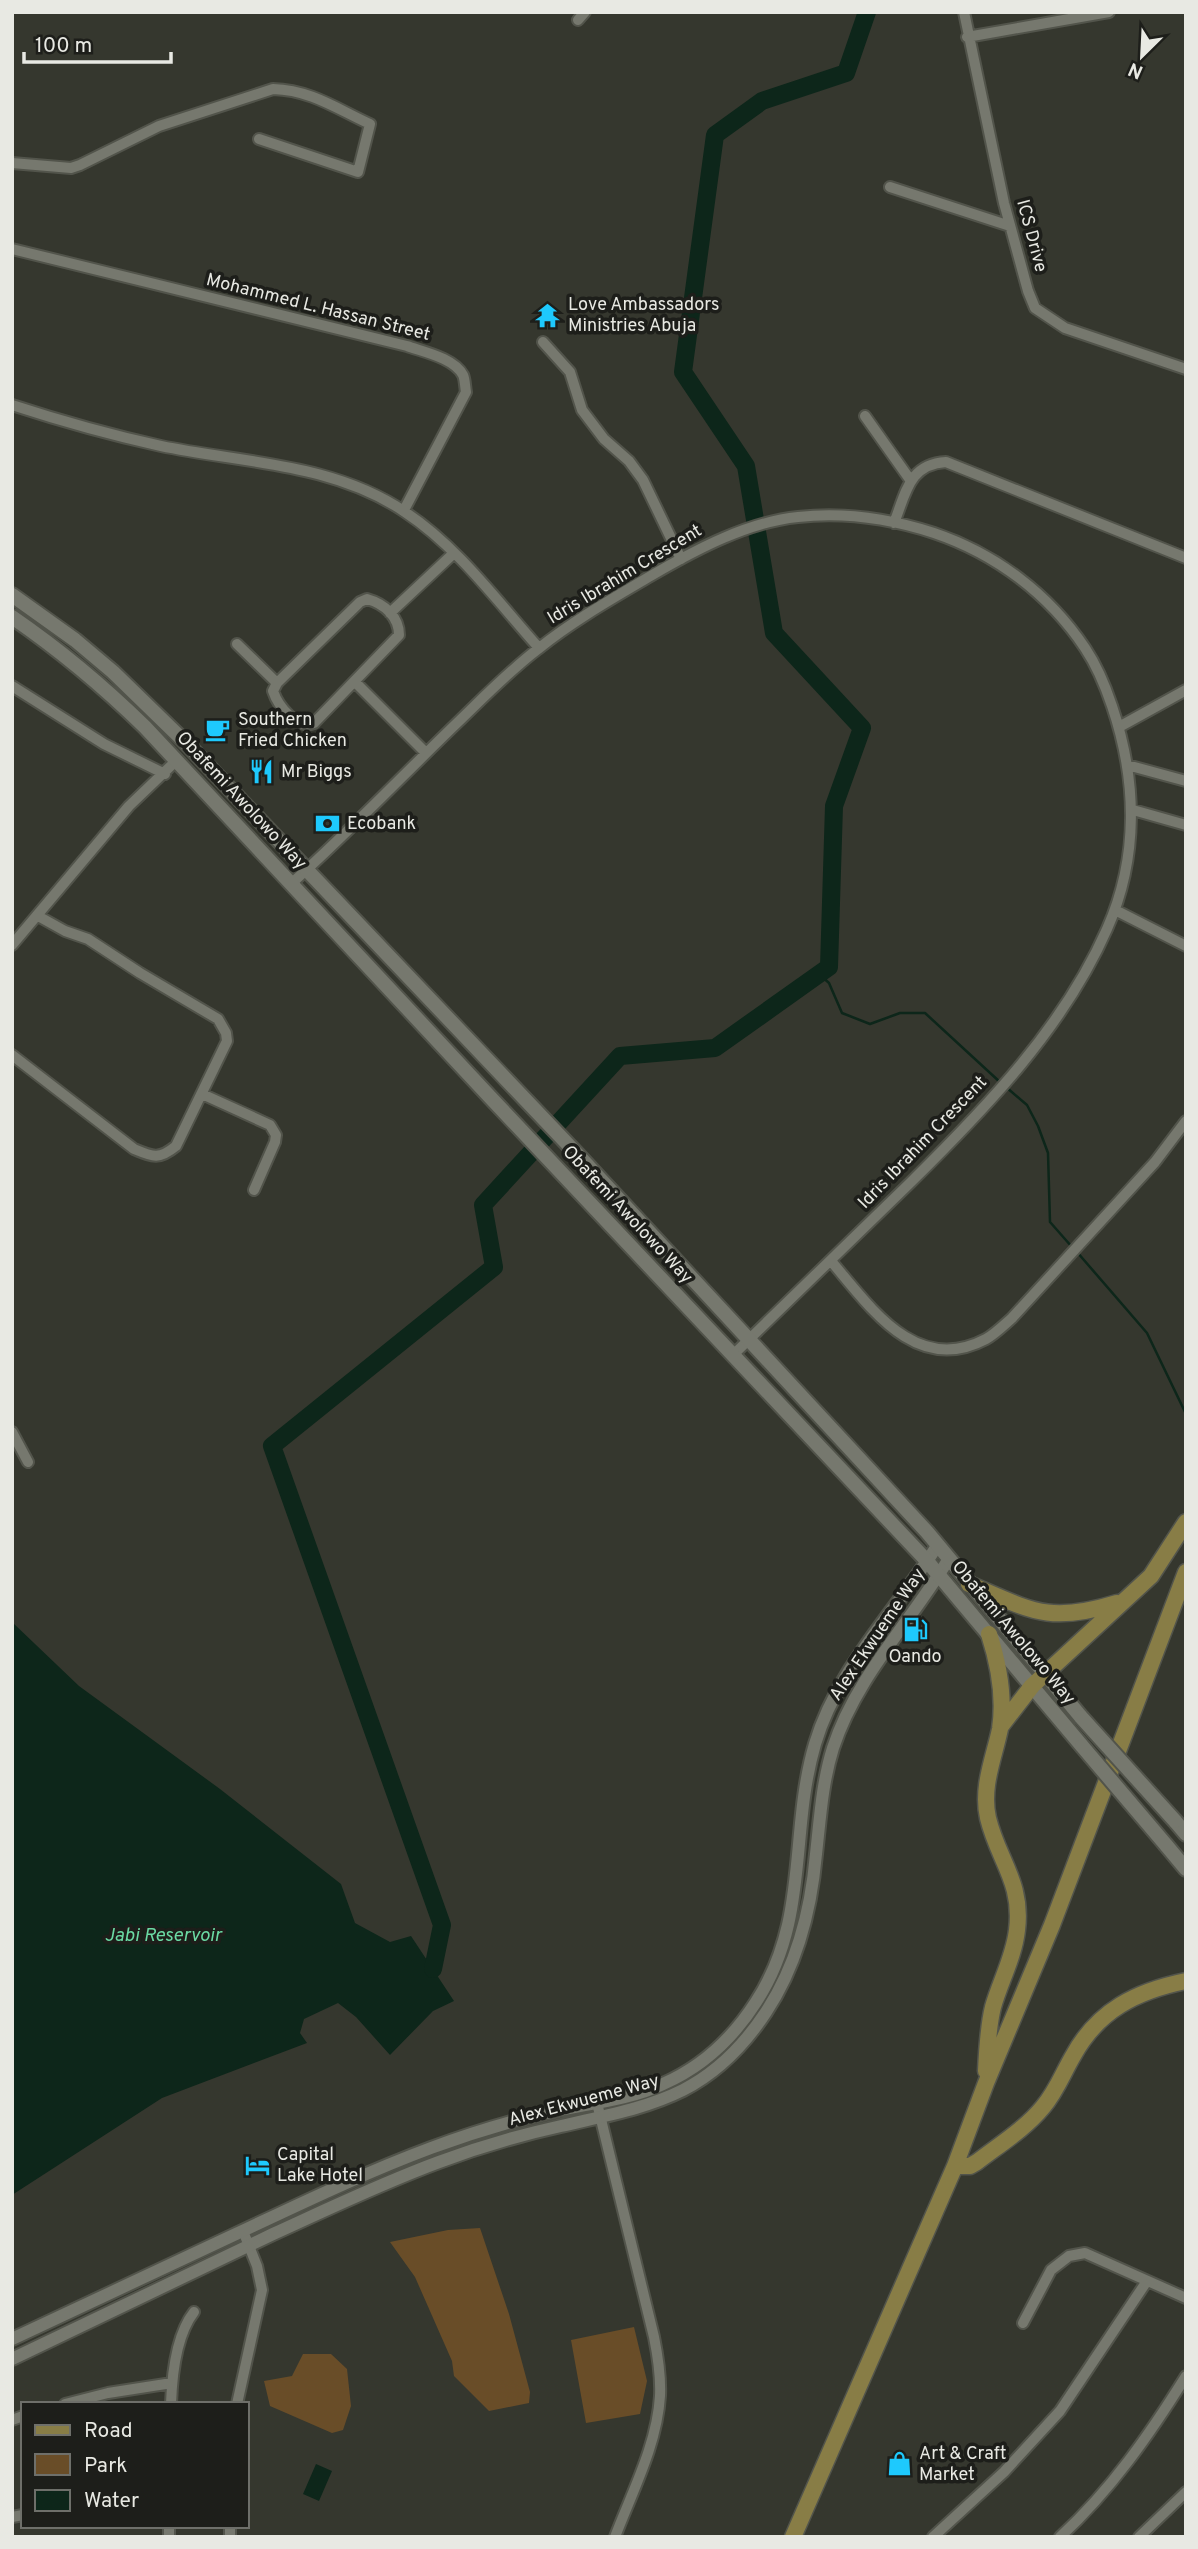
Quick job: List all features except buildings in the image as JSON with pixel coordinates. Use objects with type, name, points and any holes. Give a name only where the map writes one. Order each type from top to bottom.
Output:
[{"type":"main road","name":"Obafemi Awolowo Way","points":[[12,595],[75,640],[151,706],[507,1080],[937,1546],[1081,1717],[1186,1834]]},
{"type":"main road","name":"Obafemi Awolowo Way","points":[[12,617],[109,691],[292,883],[562,1175],[927,1561],[1186,1869]]},
{"type":"main road","points":[[1000,1727],[1045,1673],[1151,1576],[1186,1522]]},
{"type":"main road","points":[[793,2537],[955,2166],[986,2083],[1052,1925],[1186,1572]]},
{"type":"main road","points":[[970,1584],[1044,1614],[1088,1612],[1126,1600]]},
{"type":"main road","points":[[986,2083],[987,2045],[992,2010],[1017,1930],[1016,1891],[988,1818],[988,1773],[1000,1727],[1002,1693],[1000,1674],[989,1634]]},
{"type":"main road","points":[[955,2166],[970,2166],[977,2162],[1030,2122],[1046,2104],[1087,2034],[1102,2019],[1142,1992],[1186,1981]]},
{"type":"street","name":"ICS Drive","points":[[964,12],[967,37],[1010,226],[1035,308],[1065,328],[1186,369]]},
{"type":"street","points":[[967,37],[1109,12]]},
{"type":"street","points":[[12,163],[71,168],[159,126],[273,89],[307,93],[370,124],[358,172],[259,139]]},
{"type":"street","points":[[890,187],[1010,226]]},
{"type":"street","name":"Mohammed L. Hassan Street","points":[[12,249],[408,346],[457,368],[464,376],[466,392],[404,510]]},
{"type":"street","points":[[543,342],[569,372],[582,410],[604,439],[629,461],[643,480],[681,559]]},
{"type":"street","points":[[12,405],[161,446],[313,472],[367,490],[404,510],[435,534],[539,648]]},
{"type":"street","points":[[865,416],[911,481]]},
{"type":"street","points":[[894,523],[911,481],[920,468],[932,463],[946,462],[1186,558]]},
{"type":"street","name":"Idris Ibrahim Crescent","points":[[292,883],[501,681],[539,648],[588,614],[681,559],[728,536],[794,517],[841,516],[894,523],[953,539],[1004,566],[1033,588],[1066,621],[1089,654],[1103,681],[1119,727],[1131,780],[1133,810],[1127,864],[1115,910],[1106,931],[1065,1004],[1010,1077],[961,1132],[733,1355]]},
{"type":"street","points":[[390,613],[454,553]]},
{"type":"street","points":[[367,599],[377,602],[390,613],[399,624],[399,635],[314,723],[307,726],[300,724],[275,699],[273,691],[277,683],[360,602],[367,599]]},
{"type":"street","points":[[237,644],[277,683]]},
{"type":"street","points":[[355,682],[426,753]]},
{"type":"street","points":[[12,686],[104,744],[164,774]]},
{"type":"street","points":[[1119,727],[1186,690]]},
{"type":"street","points":[[12,945],[129,806],[176,761]]},
{"type":"street","points":[[1127,765],[1186,781]]},
{"type":"street","points":[[1133,810],[1186,825]]},
{"type":"street","points":[[1115,910],[1186,946]]},
{"type":"street","points":[[12,1055],[134,1149],[151,1156],[165,1155],[176,1146],[227,1041],[226,1033],[218,1019],[88,939],[37,916]]},
{"type":"street","points":[[202,1094],[270,1125],[276,1135],[254,1190]]},
{"type":"street","points":[[831,1261],[897,1333],[938,1350],[962,1349],[988,1338],[1012,1318],[1155,1161],[1186,1121]]},
{"type":"street","points":[[12,1432],[28,1462]]},
{"type":"street","name":"Alex Ekwueme Way","points":[[12,2339],[369,2172],[436,2146],[554,2111],[597,2103],[661,2085],[695,2066],[730,2038],[758,1999],[776,1962],[789,1926],[796,1889],[809,1765],[823,1720],[843,1681],[937,1546]]},
{"type":"street","name":"Alex Ekwueme Way","points":[[12,2359],[376,2186],[440,2161],[541,2130],[664,2099],[703,2078],[738,2049],[766,2012],[790,1969],[807,1918],[822,1797],[838,1733],[870,1672],[948,1560]]},
{"type":"street","points":[[597,2103],[654,2337],[660,2372],[659,2405],[653,2438],[615,2537]]},
{"type":"street","points":[[237,2402],[262,2290],[257,2266],[243,2231]]},
{"type":"street","points":[[1023,2323],[1051,2270],[1069,2256],[1085,2253],[1186,2298]]},
{"type":"street","points":[[933,2537],[1004,2472],[1060,2411],[1147,2281]]},
{"type":"street","points":[[171,2402],[172,2383],[183,2332],[194,2312]]},
{"type":"street","points":[[1060,2537],[1114,2480],[1150,2434],[1186,2376]]},
{"type":"street","points":[[73,2402],[108,2393],[172,2383]]},
{"type":"street","points":[[1139,2537],[1186,2492]]},
{"type":"green space","points":[[480,2228],[509,2314],[530,2392],[529,2403],[489,2411],[454,2376],[452,2361],[415,2277],[390,2242],[448,2230]]},
{"type":"green space","points":[[634,2327],[647,2381],[640,2414],[586,2423],[571,2340]]},
{"type":"green space","points":[[303,2354],[331,2354],[347,2369],[351,2406],[343,2430],[332,2433],[270,2406],[264,2381],[292,2376]]},
{"type":"water","name":"Jabi Reservoir","points":[[12,1622],[79,1686],[220,1789],[341,1884],[355,1923],[390,1942],[411,1936],[454,2001],[433,2011],[390,2055],[356,2017],[338,2003],[304,2019],[300,2033],[307,2043],[162,2098],[12,2195]]},
{"type":"water","points":[[316,2464],[332,2471],[319,2501],[303,2494]]},
{"type":"waterway","points":[[433,1969],[442,1925],[272,1446],[494,1267],[483,1205],[620,1056],[715,1048],[829,967],[834,806],[862,728],[774,633],[746,466],[683,372],[715,135],[762,101],[846,73],[867,12]]},
{"type":"waterway","points":[[819,974],[829,983],[842,1013],[870,1024],[900,1013],[925,1013],[1001,1083]]},
{"type":"waterway","points":[[1006,1087],[1027,1105],[1038,1126],[1048,1153],[1050,1222],[1072,1247]]},
{"type":"waterway","points":[[1077,1252],[1147,1333],[1186,1414]]},
{"type":"place","name":"Love Ambassadors Ministries Abuja","points":[[548,315]]},
{"type":"place","name":"Southern Fried Chicken","points":[[218,730]]},
{"type":"place","name":"Mr Biggs","points":[[261,772]]},
{"type":"place","name":"Ecobank","points":[[327,824]]},
{"type":"place","name":"Oando","points":[[915,1630]]},
{"type":"place","name":"Capital Lake Hotel","points":[[257,2165]]},
{"type":"place","name":"Art & Craft Market","points":[[899,2464]]}]
